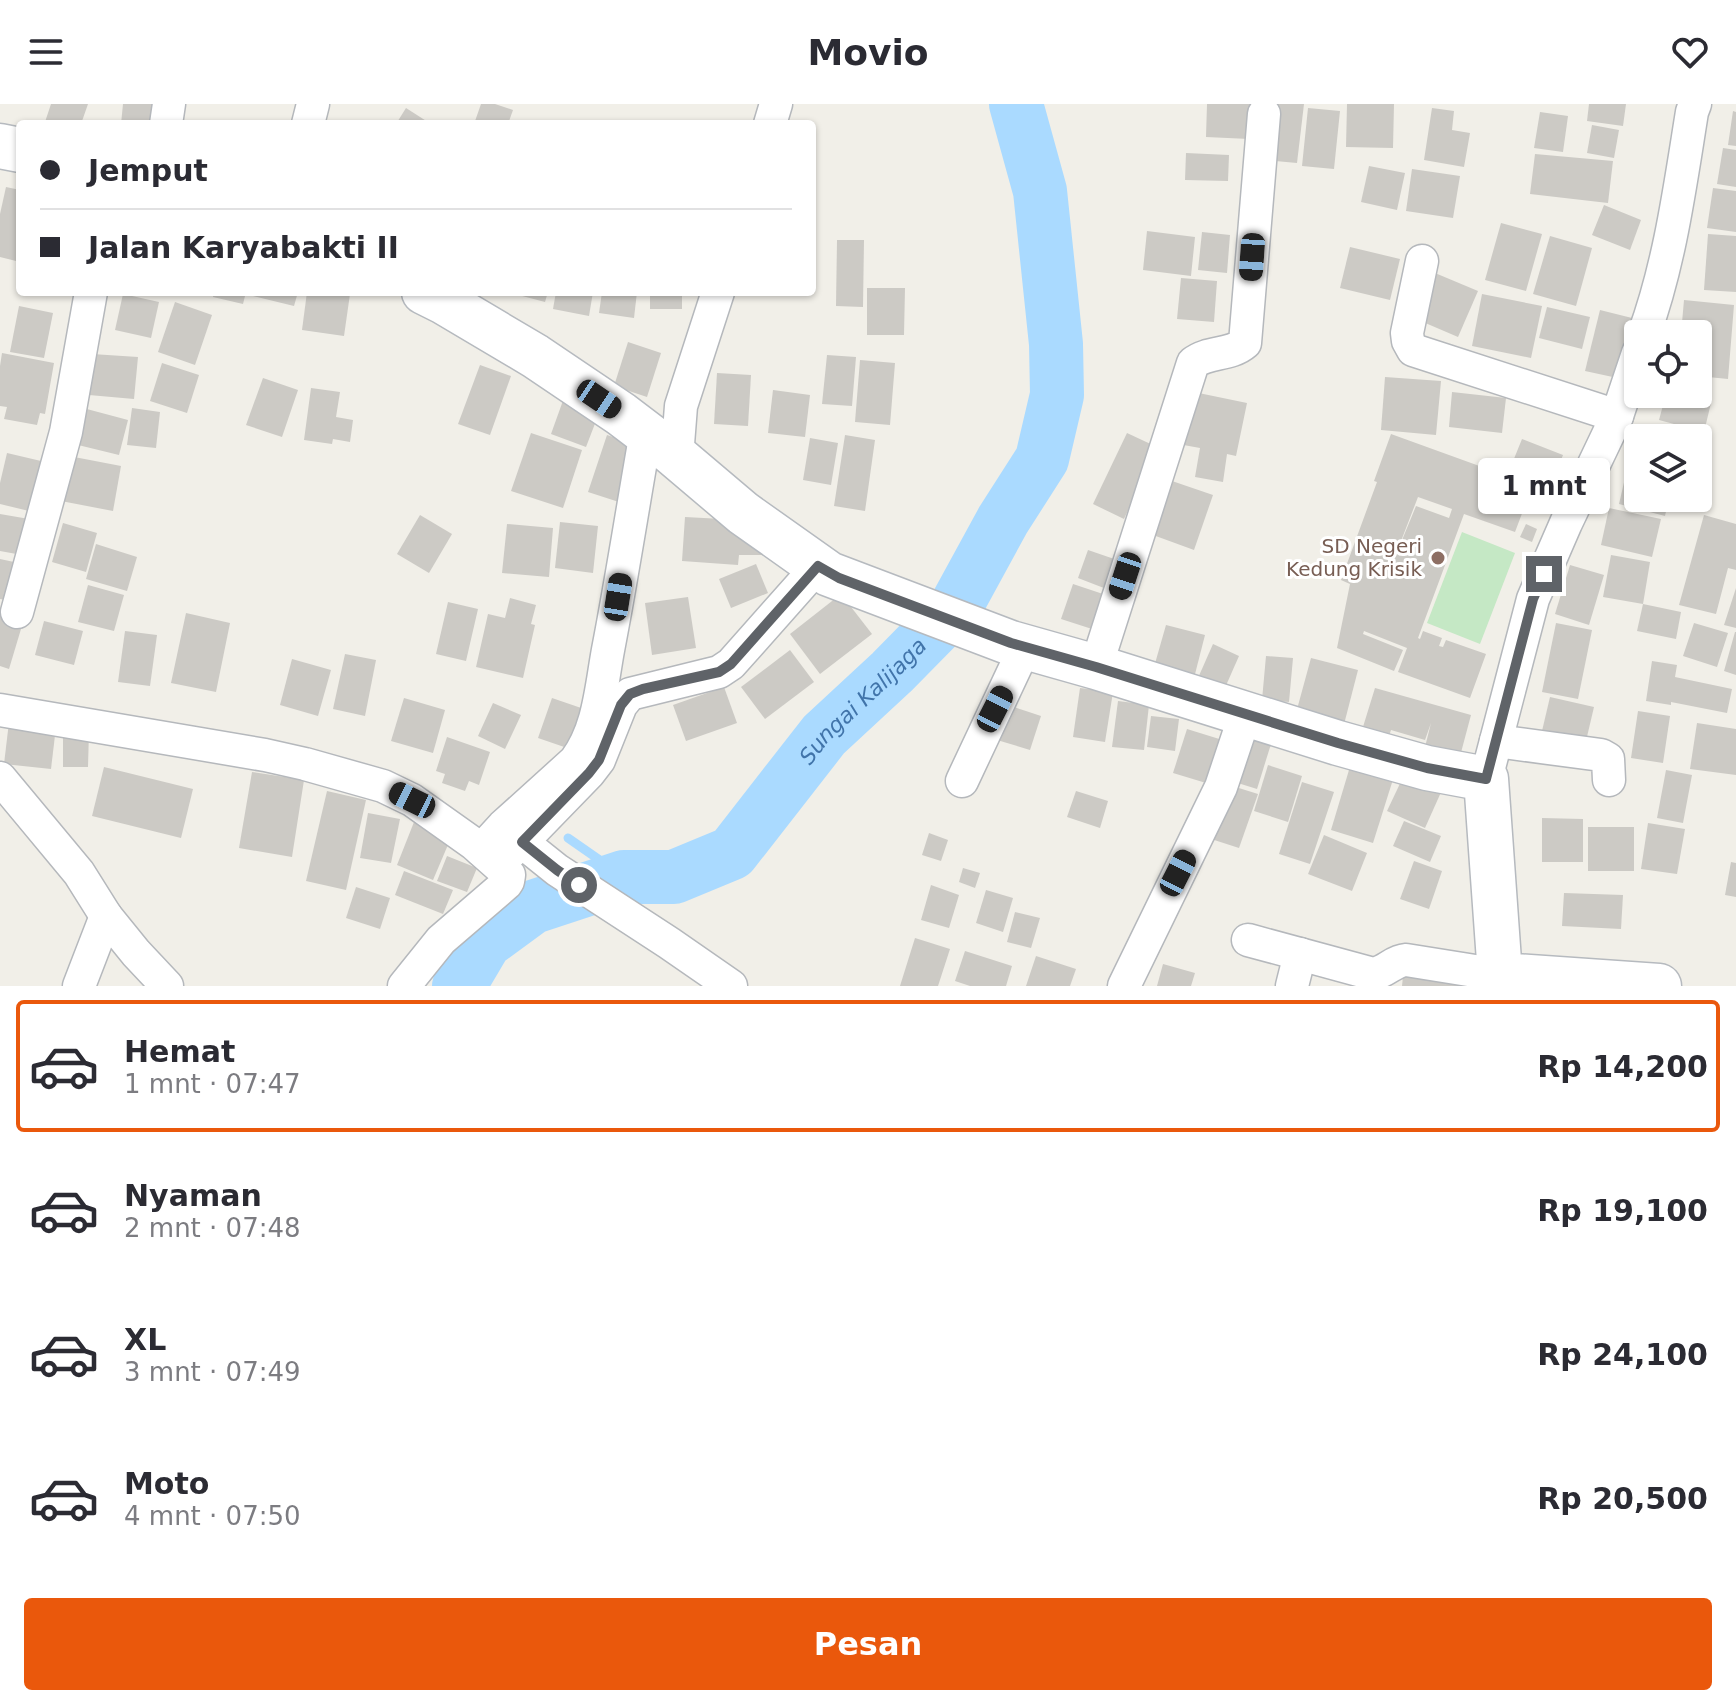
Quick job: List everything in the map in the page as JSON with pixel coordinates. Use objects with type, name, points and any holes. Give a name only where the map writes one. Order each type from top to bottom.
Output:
[{"type":"street","points":[[1649,320],[1676,212],[1685,107]]},
{"type":"street","points":[[1096,667],[1193,363],[1203,357],[1240,348],[1245,343],[1264,114]]},
{"type":"street","points":[[1422,261],[1407,333],[1413,350],[1617,416]]},
{"type":"street","points":[[17,612],[66,432],[90,296]]},
{"type":"street","points":[[432,296],[556,369],[662,445],[743,513],[829,572],[1018,645],[1427,768],[1491,760],[1601,755],[1608,759],[1609,780]]},
{"type":"street","points":[[490,857],[575,761],[591,734],[662,445],[681,406],[717,296]]},
{"type":"street","points":[[1499,980],[1491,760],[1533,599],[1624,395]]},
{"type":"street","points":[[513,834],[589,773],[599,760],[621,705],[630,694],[719,672],[829,572]]},
{"type":"street","points":[[962,781],[1018,645]]},
{"type":"street","points":[[0,710],[265,755],[383,786],[412,800],[490,857],[509,875],[508,881],[441,940],[404,986]]},
{"type":"street","points":[[1124,986],[1221,787],[1245,715]]},
{"type":"street","points":[[0,778],[79,873],[106,916],[167,986]]},
{"type":"street","points":[[513,834],[557,870],[731,986]]},
{"type":"street","points":[[79,986],[106,916]]},
{"type":"street","points":[[1248,940],[1373,974],[1406,960],[1499,980],[1659,986]]},
{"type":"street","points":[[1292,986],[1300,954]]},
{"type":"green space","points":[[1462,532],[1515,553],[1480,644],[1427,623]]},
{"type":"building","points":[[51,104],[88,104],[82,120],[46,120]]},
{"type":"building","points":[[123,104],[157,104],[155,120],[121,120]]},
{"type":"building","points":[[481,104],[495,104],[513,110],[509,120],[475,120]]},
{"type":"building","points":[[1207,104],[1250,104],[1249,139],[1206,137]]},
{"type":"building","points":[[1272,104],[1304,104],[1297,163],[1266,160]]},
{"type":"building","points":[[1347,104],[1394,104],[1393,148],[1346,147]]},
{"type":"building","points":[[1589,104],[1626,104],[1623,126],[1587,121]]},
{"type":"building","points":[[406,108],[425,120],[398,120]]},
{"type":"building","points":[[1308,108],[1340,111],[1334,169],[1302,166]]},
{"type":"building","points":[[1432,108],[1454,111],[1452,130],[1470,133],[1464,167],[1424,160]]},
{"type":"building","points":[[1733,111],[1736,112],[1736,146],[1728,145]]},
{"type":"building","points":[[1540,112],[1568,116],[1563,152],[1534,148]]},
{"type":"building","points":[[1592,125],[1619,130],[1614,158],[1587,153]]},
{"type":"building","points":[[1723,148],[1736,150],[1736,187],[1717,184]]},
{"type":"building","points":[[1186,153],[1229,155],[1228,181],[1185,180]]},
{"type":"building","points":[[1535,154],[1613,161],[1608,203],[1530,194]]},
{"type":"building","points":[[1369,166],[1405,173],[1397,210],[1361,202]]},
{"type":"building","points":[[1412,169],[1460,176],[1453,218],[1406,211]]},
{"type":"building","points":[[6,187],[16,189],[16,261],[0,257],[0,214]]},
{"type":"building","points":[[1713,188],[1736,191],[1736,232],[1707,228]]},
{"type":"building","points":[[1604,205],[1641,220],[1630,250],[1592,235]]},
{"type":"building","points":[[1501,223],[1542,234],[1526,291],[1485,280]]},
{"type":"building","points":[[1147,231],[1195,237],[1191,276],[1143,270]]},
{"type":"building","points":[[1202,232],[1230,235],[1227,273],[1198,270]]},
{"type":"building","points":[[1708,234],[1736,236],[1736,292],[1704,290]]},
{"type":"building","points":[[1550,236],[1592,248],[1576,306],[1533,294]]},
{"type":"building","points":[[837,240],[864,240],[863,307],[836,306]]},
{"type":"building","points":[[1350,247],[1400,259],[1390,300],[1340,288]]},
{"type":"building","points":[[1435,273],[1478,291],[1458,337],[1416,319]]},
{"type":"building","points":[[1181,278],[1217,281],[1214,322],[1177,319]]},
{"type":"building","points":[[867,288],[905,288],[904,335],[867,335]]},
{"type":"building","points":[[1482,294],[1542,306],[1531,358],[1472,346]]},
{"type":"building","points":[[123,296],[159,302],[151,338],[115,330]]},
{"type":"building","points":[[213,296],[245,296],[243,304]]},
{"type":"building","points":[[253,296],[297,296],[294,306]]},
{"type":"building","points":[[306,296],[350,296],[344,336],[302,330]]},
{"type":"building","points":[[522,296],[547,296],[545,302]]},
{"type":"building","points":[[555,296],[592,296],[589,316],[553,309]]},
{"type":"building","points":[[601,296],[637,296],[634,318],[599,313]]},
{"type":"building","points":[[650,296],[682,296],[682,309],[650,309]]},
{"type":"building","points":[[1684,300],[1734,305],[1728,379],[1712,377],[1712,320],[1682,320]]},
{"type":"building","points":[[175,302],[212,315],[195,365],[158,352]]},
{"type":"building","points":[[19,306],[53,313],[44,358],[10,352]]},
{"type":"building","points":[[1547,307],[1590,317],[1582,349],[1539,338]]},
{"type":"building","points":[[1600,310],[1636,319],[1624,320],[1622,379],[1585,371]]},
{"type":"building","points":[[628,342],[661,353],[647,397],[614,386]]},
{"type":"building","points":[[2,353],[54,363],[45,414],[40,413],[37,425],[4,419],[7,407],[0,406]]},
{"type":"building","points":[[92,354],[138,357],[134,399],[89,395]]},
{"type":"building","points":[[827,355],[856,357],[852,406],[822,404]]},
{"type":"building","points":[[860,360],[895,363],[890,425],[855,422]]},
{"type":"building","points":[[162,363],[199,375],[187,413],[150,401]]},
{"type":"building","points":[[480,365],[511,376],[490,435],[458,424]]},
{"type":"building","points":[[717,373],[751,375],[748,426],[714,424]]},
{"type":"building","points":[[1385,377],[1441,381],[1436,435],[1381,430]]},
{"type":"building","points":[[263,378],[298,390],[282,437],[246,425]]},
{"type":"building","points":[[311,388],[340,392],[336,417],[353,420],[350,442],[333,439],[332,444],[304,440]]},
{"type":"building","points":[[773,390],[810,395],[805,437],[768,433]]},
{"type":"building","points":[[1189,391],[1247,403],[1236,456],[1227,454],[1223,482],[1195,477],[1200,448],[1178,444]]},
{"type":"building","points":[[1452,392],[1506,398],[1502,433],[1449,427]]},
{"type":"building","points":[[565,395],[601,408],[586,447],[551,434]]},
{"type":"building","points":[[83,408],[128,420],[119,455],[74,444]]},
{"type":"building","points":[[132,408],[160,412],[156,448],[127,445]]},
{"type":"building","points":[[1662,408],[1710,408],[1706,424],[1674,424],[1659,420]]},
{"type":"building","points":[[531,433],[582,450],[563,508],[511,491]]},
{"type":"building","points":[[1127,433],[1157,447],[1124,519],[1093,504]]},
{"type":"building","name":"SD Negeri Kedung Krisik","points":[[1391,434],[1507,476],[1522,439],[1563,455],[1545,502],[1529,495],[1515,532],[1464,514],[1418,638],[1423,631],[1442,638],[1439,646],[1443,647],[1446,640],[1486,654],[1470,698],[1398,672],[1407,648],[1364,631],[1363,634],[1403,650],[1394,671],[1337,648],[1350,584],[1341,580],[1377,482],[1374,481]],"holes":[[[1418,497],[1452,509],[1449,518],[1416,506],[1391,567]]]},
{"type":"building","points":[[607,435],[641,446],[622,503],[588,492]]},
{"type":"building","points":[[845,435],[875,440],[865,511],[834,506]]},
{"type":"building","points":[[810,438],[838,443],[831,485],[803,480]]},
{"type":"building","points":[[7,453],[41,461],[29,511],[0,504],[0,483]]},
{"type":"building","points":[[69,456],[121,466],[113,511],[61,501]]},
{"type":"building","points":[[1172,481],[1213,495],[1194,550],[1153,535]]},
{"type":"building","points":[[1624,482],[1624,505],[1619,504]]},
{"type":"building","points":[[1609,508],[1661,519],[1652,557],[1601,545]]},
{"type":"building","points":[[0,514],[29,519],[22,555],[0,551]]},
{"type":"building","points":[[420,515],[452,534],[429,573],[397,554]]},
{"type":"building","points":[[1704,515],[1736,524],[1736,570],[1728,568],[1716,614],[1679,605]]},
{"type":"building","points":[[685,517],[741,520],[763,536],[763,555],[739,555],[738,565],[682,561]]},
{"type":"building","points":[[560,522],[598,526],[593,573],[555,568]]},
{"type":"building","points":[[63,523],[97,533],[86,572],[52,562]]},
{"type":"building","points":[[507,524],[553,528],[549,577],[502,573]]},
{"type":"building","points":[[1526,524],[1537,529],[1532,542],[1520,537]]},
{"type":"building","points":[[96,544],[137,557],[127,591],[86,579]]},
{"type":"building","points":[[1088,550],[1120,561],[1109,590],[1078,578]]},
{"type":"building","points":[[1611,555],[1650,562],[1643,604],[1603,597]]},
{"type":"building","points":[[0,559],[14,562],[6,600],[0,599]]},
{"type":"building","points":[[756,564],[768,593],[731,608],[719,579]]},
{"type":"building","points":[[1570,565],[1604,575],[1589,625],[1555,614]]},
{"type":"building","points":[[1073,584],[1103,594],[1092,629],[1061,619]]},
{"type":"building","points":[[88,585],[124,595],[114,631],[78,622]]},
{"type":"building","points":[[1736,588],[1736,628],[1724,625]]},
{"type":"building","points":[[841,594],[872,634],[820,674],[790,634]]},
{"type":"building","points":[[688,597],[696,648],[652,655],[645,603]]},
{"type":"building","points":[[510,598],[536,605],[531,624],[535,625],[523,678],[476,667],[488,614],[505,618]]},
{"type":"building","points":[[448,602],[478,609],[466,661],[436,654]]},
{"type":"building","points":[[1643,604],[1681,612],[1676,639],[1637,631]]},
{"type":"building","points":[[0,611],[24,619],[9,669],[0,666]]},
{"type":"building","points":[[186,613],[230,623],[216,692],[171,683]]},
{"type":"building","points":[[44,621],[83,631],[74,665],[35,655]]},
{"type":"building","points":[[1556,623],[1592,630],[1578,699],[1542,692]]},
{"type":"building","points":[[1694,623],[1728,633],[1717,667],[1683,656]]},
{"type":"building","points":[[1166,625],[1205,635],[1194,678],[1154,667]]},
{"type":"building","points":[[125,631],[157,635],[150,686],[118,682]]},
{"type":"building","points":[[1736,632],[1736,675],[1724,671]]},
{"type":"building","points":[[1213,644],[1239,656],[1224,690],[1198,678]]},
{"type":"building","points":[[790,650],[814,682],[765,719],[741,687]]},
{"type":"building","points":[[345,654],[376,660],[365,716],[333,709]]},
{"type":"building","points":[[1266,656],[1293,658],[1289,702],[1262,700]]},
{"type":"building","points":[[1311,658],[1358,670],[1341,736],[1293,724]]},
{"type":"building","points":[[292,659],[331,670],[318,716],[280,705]]},
{"type":"building","points":[[1652,661],[1677,665],[1675,677],[1732,689],[1727,713],[1671,702],[1671,705],[1646,701]]},
{"type":"building","points":[[724,687],[737,723],[686,741],[673,705]]},
{"type":"building","points":[[1080,688],[1113,692],[1105,742],[1073,737]]},
{"type":"building","points":[[1375,688],[1471,715],[1459,760],[1424,751],[1431,723],[1425,740],[1391,730],[1384,751],[1358,743]]},
{"type":"building","points":[[1550,697],[1594,707],[1586,741],[1542,731]]},
{"type":"building","points":[[404,698],[445,710],[433,753],[391,741]]},
{"type":"building","points":[[552,698],[587,710],[573,750],[538,738]]},
{"type":"building","points":[[1118,701],[1149,705],[1144,750],[1112,747]]},
{"type":"building","points":[[493,703],[521,715],[505,749],[478,736]]},
{"type":"building","points":[[1008,705],[1041,716],[1030,750],[997,740]]},
{"type":"building","points":[[1638,711],[1670,716],[1663,763],[1631,758]]},
{"type":"building","points":[[1151,716],[1179,719],[1175,751],[1147,747]]},
{"type":"building","points":[[9,722],[56,727],[51,769],[4,764]]},
{"type":"building","points":[[1697,723],[1736,729],[1736,775],[1690,769]]},
{"type":"building","points":[[1187,729],[1229,742],[1216,786],[1173,773]]},
{"type":"building","points":[[63,731],[89,731],[88,767],[63,767]]},
{"type":"building","points":[[1239,734],[1271,744],[1257,789],[1225,779]]},
{"type":"building","points":[[447,737],[490,752],[479,785],[469,781],[465,791],[442,783],[445,774],[436,771]]},
{"type":"building","points":[[1352,760],[1395,773],[1373,843],[1331,830]]},
{"type":"building","points":[[1268,765],[1302,776],[1288,822],[1254,811]]},
{"type":"building","points":[[104,767],[193,789],[181,838],[92,816]]},
{"type":"building","points":[[1666,770],[1692,775],[1683,823],[1657,818]]},
{"type":"building","points":[[252,772],[304,780],[292,857],[239,848]]},
{"type":"building","points":[[1405,773],[1442,790],[1425,828],[1387,811]]},
{"type":"building","points":[[1302,782],[1334,792],[1310,864],[1279,854]]},
{"type":"building","points":[[1226,784],[1258,794],[1239,848],[1208,838]]},
{"type":"building","points":[[327,791],[366,800],[346,890],[306,881]]},
{"type":"building","points":[[1076,791],[1108,801],[1100,828],[1067,817]]},
{"type":"building","points":[[368,813],[400,819],[391,863],[360,858]]},
{"type":"building","points":[[416,817],[453,833],[433,880],[397,865]]},
{"type":"building","points":[[1542,818],[1583,819],[1583,862],[1542,862]]},
{"type":"building","points":[[1404,821],[1441,836],[1430,862],[1393,846]]},
{"type":"building","points":[[1648,823],[1685,829],[1677,874],[1641,869]]},
{"type":"building","points":[[1588,827],[1634,827],[1634,871],[1588,871]]},
{"type":"building","points":[[929,833],[948,840],[941,861],[922,855]]},
{"type":"building","points":[[1324,835],[1367,853],[1352,891],[1308,874]]},
{"type":"building","points":[[447,856],[477,868],[467,892],[437,881]]},
{"type":"building","points":[[1414,861],[1442,871],[1429,909],[1400,899]]},
{"type":"building","points":[[1731,862],[1736,863],[1736,897],[1725,895]]},
{"type":"building","points":[[963,868],[980,873],[975,888],[959,882]]},
{"type":"building","points":[[404,871],[453,890],[443,914],[395,895]]},
{"type":"building","points":[[931,885],[959,895],[949,928],[921,920]]},
{"type":"building","points":[[356,887],[390,898],[380,929],[346,918]]},
{"type":"building","points":[[986,890],[1013,898],[1003,932],[976,923]]},
{"type":"building","points":[[1564,893],[1623,895],[1621,929],[1562,926]]},
{"type":"building","points":[[1015,912],[1040,918],[1031,948],[1007,942]]},
{"type":"building","points":[[915,938],[950,949],[938,986],[900,986]]},
{"type":"building","points":[[965,951],[1012,966],[1006,986],[970,986],[955,981]]},
{"type":"building","points":[[1036,956],[1076,969],[1070,986],[1026,986]]},
{"type":"building","points":[[1163,964],[1195,973],[1191,986],[1157,986]]},
{"type":"building","points":[[1404,967],[1467,977],[1466,986],[1402,986]]},
{"type":"waterway","name":"Sungai Kalijaga","points":[[459,986],[485,942],[533,907],[624,877],[674,877],[732,853],[824,735],[955,608],[1003,520],[1042,459],[1057,395],[1056,344],[1040,191],[1016,104]]},
{"type":"waterway","points":[[568,838],[624,877]]},
{"type":"place","name":"SD Negeri Kedung Krisik","points":[[1438,558]]},
{"type":"route","points":[[579,885],[522,842],[599,760],[621,705],[630,694],[643,689],[719,672],[731,664],[818,566],[839,578],[1011,643],[1338,743],[1427,768],[1486,779],[1533,599],[1544,574]]}]
